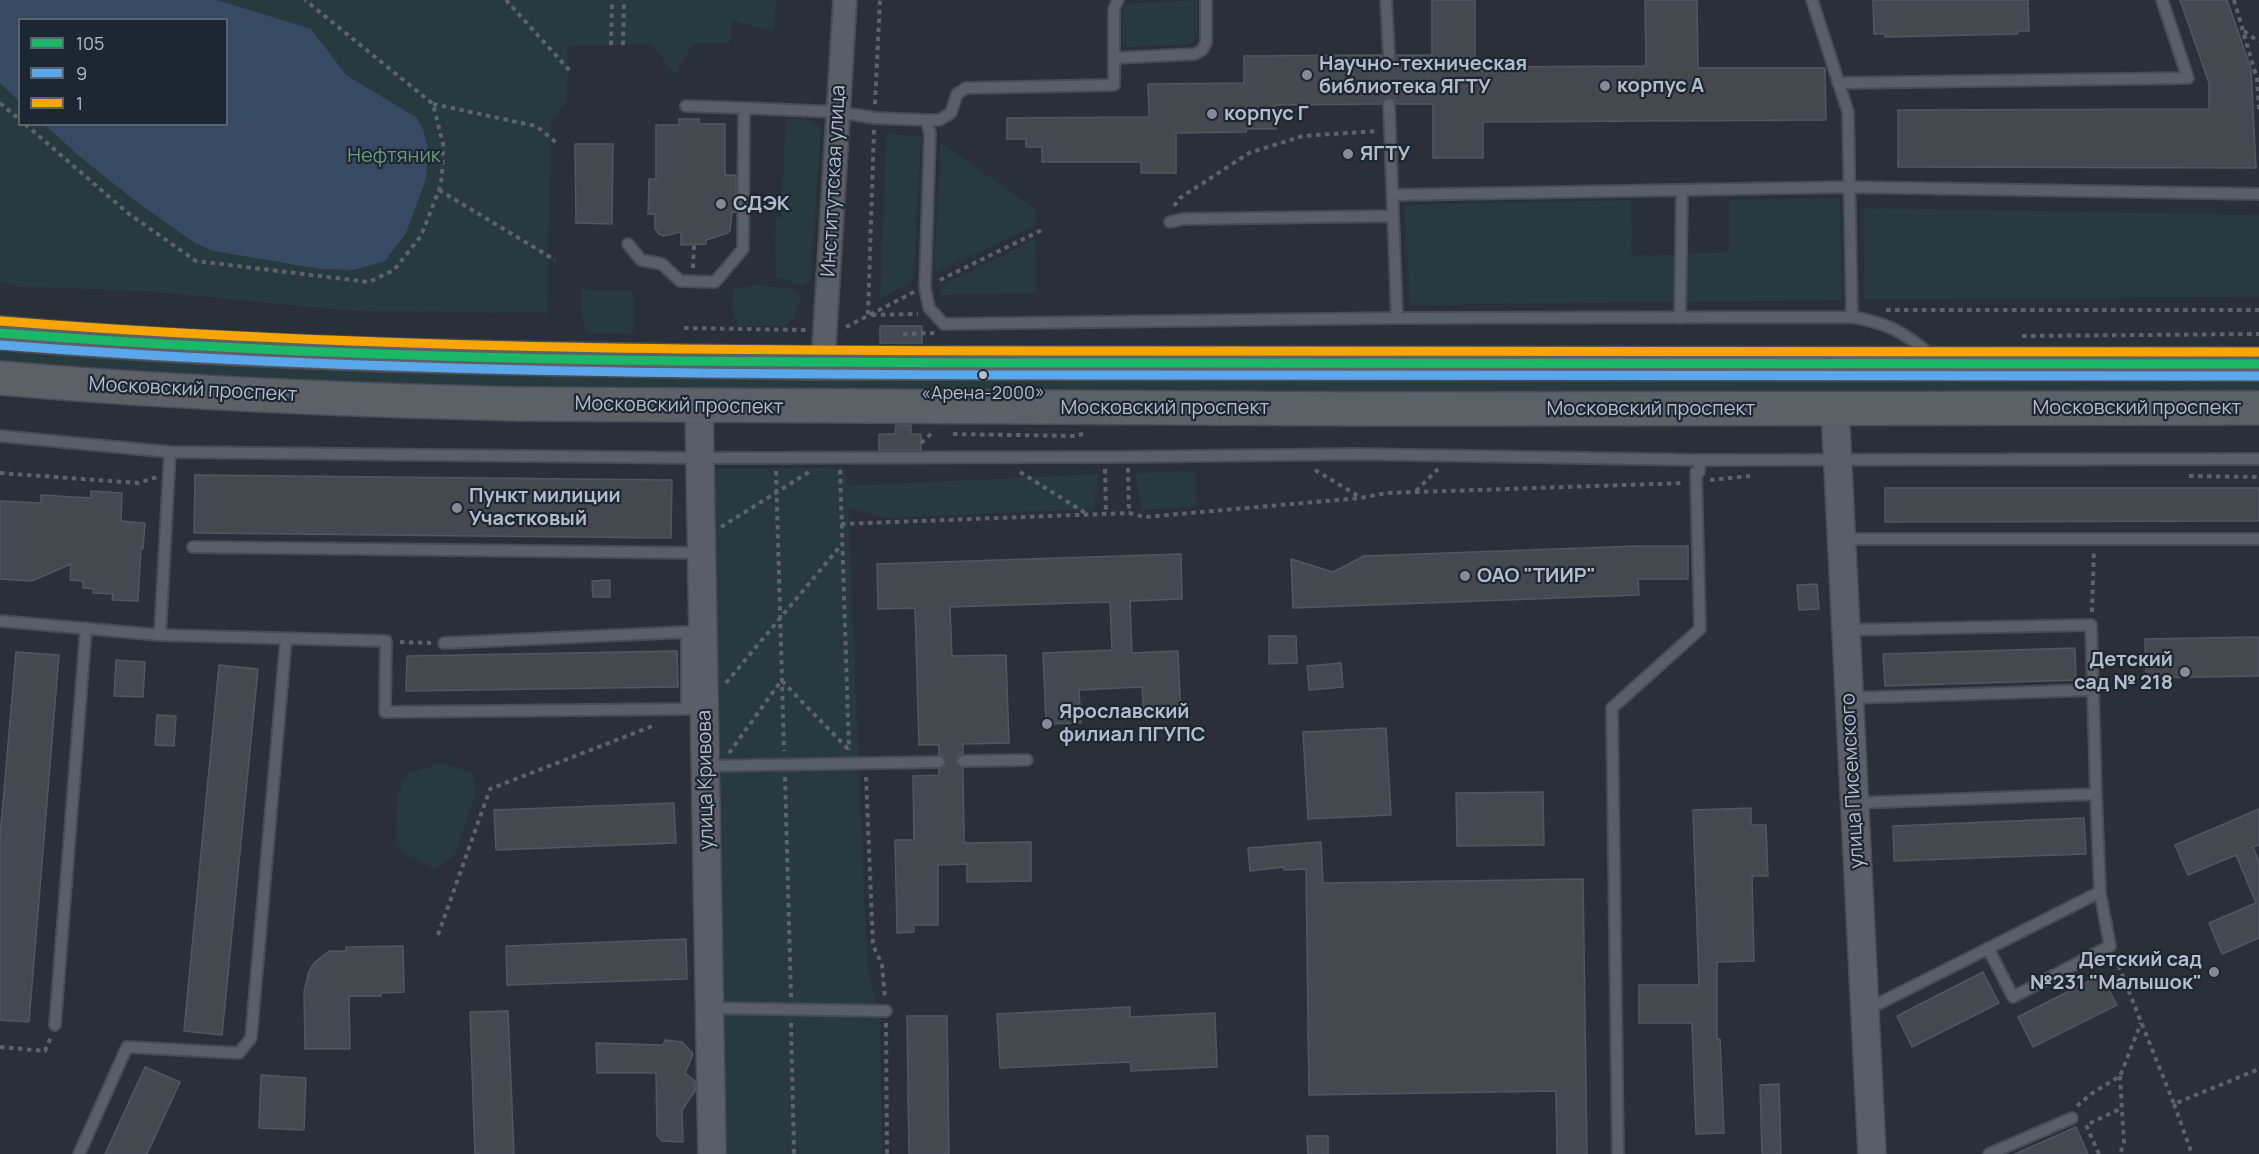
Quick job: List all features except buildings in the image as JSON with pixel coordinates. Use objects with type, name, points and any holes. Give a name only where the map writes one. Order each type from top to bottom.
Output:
[{"type":"main road","points":[[0,333],[120,342],[406,356],[823,363],[2259,364]]},
{"type":"main road","name":"Московский проспект","points":[[0,378],[118,387],[404,401],[699,406],[1372,409],[2259,408]]},
{"type":"street","name":"Институтская улица","points":[[823,363],[845,0]]},
{"type":"street","name":"улица Кривова","points":[[699,406],[702,546],[696,709],[713,766],[712,1154]]},
{"type":"street","name":"улица Писемского","points":[[1835,408],[1872,1154]]},
{"type":"lane","points":[[686,106],[838,112],[875,118],[939,120],[951,113],[957,94],[966,88],[1114,85],[1114,9],[1118,0]]},
{"type":"lane","points":[[1114,58],[1195,54],[1202,50],[1206,43],[1206,0]]},
{"type":"lane","points":[[1386,0],[1389,55]]},
{"type":"lane","points":[[1812,0],[1848,112],[1852,317]]},
{"type":"lane","points":[[1838,83],[2188,78],[2162,0]]},
{"type":"lane","points":[[1389,104],[1396,318]]},
{"type":"lane","points":[[628,244],[641,260],[662,264],[680,281],[715,282],[743,249],[744,108]]},
{"type":"lane","points":[[926,120],[930,133],[925,287],[929,308],[944,324],[1396,318],[1852,317],[1878,321],[1909,337],[1943,364]]},
{"type":"lane","points":[[1392,195],[1849,187],[2259,194]]},
{"type":"lane","points":[[1680,318],[1682,190]]},
{"type":"lane","points":[[1170,222],[1184,219],[1393,216]]},
{"type":"lane","points":[[0,436],[170,452],[701,458],[1291,455],[1700,460],[2259,459]]},
{"type":"lane","points":[[160,635],[170,452]]},
{"type":"lane","points":[[1618,1154],[1612,708],[1700,629],[1696,472],[1699,472],[1700,460]]},
{"type":"lane","points":[[1841,539],[2259,539]]},
{"type":"lane","points":[[193,547],[702,546]]},
{"type":"lane","points":[[0,621],[160,635],[386,641],[385,712],[696,709],[687,632],[444,643]]},
{"type":"lane","points":[[1845,630],[2091,625],[2100,892],[2110,946],[2013,997],[1988,948]]},
{"type":"lane","points":[[55,1025],[86,628]]},
{"type":"lane","points":[[79,1154],[127,1047],[239,1053],[251,1038],[286,639]]},
{"type":"lane","points":[[1849,698],[2093,690]]},
{"type":"lane","points":[[963,761],[1027,760]]},
{"type":"lane","points":[[713,766],[939,762]]},
{"type":"lane","points":[[1854,803],[2096,794]]},
{"type":"lane","points":[[1865,1011],[2100,892]]},
{"type":"lane","points":[[711,1008],[886,1011]]},
{"type":"lane","points":[[1989,1154],[2072,1118]]},
{"type":"path","points":[[305,0],[433,104],[536,126],[558,144]]},
{"type":"path","points":[[506,0],[571,72]]},
{"type":"path","points":[[611,45],[612,0]]},
{"type":"path","points":[[623,45],[624,0]]},
{"type":"path","points":[[2234,0],[2257,79],[2259,109]]},
{"type":"path","points":[[2244,31],[2259,42]]},
{"type":"path","points":[[0,103],[18,118]]},
{"type":"path","points":[[27,126],[129,214],[196,261],[369,282],[394,270],[421,236],[439,190],[442,177],[443,144],[433,104]]},
{"type":"path","points":[[1170,222],[1168,214],[1180,198],[1249,153],[1303,136],[1391,130]]},
{"type":"path","points":[[439,190],[555,260]]},
{"type":"path","points":[[684,328],[841,329],[1044,229]]},
{"type":"path","points":[[693,267],[694,245]]},
{"type":"path","points":[[903,334],[922,334]]},
{"type":"path","points":[[921,443],[933,432]]},
{"type":"path","points":[[1291,455],[1360,498]]},
{"type":"path","points":[[996,456],[1088,514]]},
{"type":"path","points":[[1415,492],[1452,456]]},
{"type":"path","points":[[702,546],[777,493],[836,457],[842,524],[848,749]]},
{"type":"path","points":[[1105,457],[1106,514]]},
{"type":"path","points":[[1128,457],[1129,513]]},
{"type":"path","points":[[775,458],[794,1154]]},
{"type":"path","points":[[0,473],[138,483],[168,473]]},
{"type":"path","points":[[842,524],[1129,513],[1145,517],[1360,498],[1387,493],[1696,482],[1757,475]]},
{"type":"path","points":[[2188,476],[2259,477]]},
{"type":"path","points":[[2091,625],[2094,539]]},
{"type":"path","points":[[438,935],[490,789],[696,709],[780,617],[842,543]]},
{"type":"path","points":[[386,641],[444,643]]},
{"type":"path","points":[[782,681],[848,749],[867,778],[873,945],[882,965],[886,1011],[886,1154]]},
{"type":"path","points":[[713,766],[782,681]]},
{"type":"path","points":[[2110,946],[2192,1154]]},
{"type":"path","points":[[2120,1154],[2124,1143],[2120,1076],[2141,1022]]},
{"type":"path","points":[[0,1047],[45,1051],[55,1025]]},
{"type":"path","points":[[2174,1104],[2259,1069]]},
{"type":"path","points":[[2072,1118],[2078,1104],[2120,1076]]},
{"type":"path","points":[[2100,1154],[2086,1125],[2122,1108]]},
{"type":"green space","name":"Нефтяник","points":[[0,0],[776,0],[773,31],[732,21],[730,43],[693,43],[675,75],[652,44],[568,46],[567,101],[551,121],[547,313],[352,311],[144,291],[19,287],[0,281]]},
{"type":"green space","points":[[1197,0],[1197,33],[1194,41],[1188,44],[1128,47],[1123,43],[1122,10],[1126,4]]},
{"type":"green space","points":[[804,118],[821,127],[810,282],[801,286],[775,276],[776,218],[781,217],[786,119]]},
{"type":"green space","points":[[887,133],[921,137],[913,280],[880,299]]},
{"type":"green space","points":[[941,143],[1035,209],[1036,225],[934,273]]},
{"type":"green space","points":[[1840,198],[1842,300],[1410,305],[1404,205],[1631,200],[1632,256],[1729,252],[1729,200]]},
{"type":"green space","points":[[1863,208],[2259,215],[2259,297],[1864,299]]},
{"type":"green space","points":[[1035,239],[1036,293],[939,295],[940,286]]},
{"type":"green space","points":[[755,285],[788,288],[801,296],[793,319],[785,326],[738,326],[732,307],[734,289]]},
{"type":"green space","points":[[581,290],[633,291],[633,334],[589,333],[583,325]]},
{"type":"green space","points":[[0,351],[394,372],[518,376],[847,380],[2259,381],[2259,391],[861,392],[518,387],[394,384],[119,370],[0,361]]},
{"type":"green space","points":[[846,467],[847,486],[1098,474],[1094,509],[886,518],[848,508],[867,963],[880,1024],[882,1154],[727,1154],[710,469]]},
{"type":"green space","points":[[1196,471],[1197,506],[1142,510],[1135,473]]},
{"type":"green space","points":[[442,763],[473,773],[475,795],[454,856],[434,869],[403,852],[396,844],[398,793],[409,773]]},
{"type":"water","points":[[0,0],[217,0],[311,29],[346,75],[417,118],[424,132],[428,151],[426,179],[406,233],[385,261],[354,270],[320,269],[213,251],[195,243],[138,203],[79,156],[46,126],[228,126],[228,18],[18,18],[18,100],[0,83]]},
{"type":"transit line","name":"1","points":[[1,321],[144,331],[430,344],[717,349],[2259,352]]},
{"type":"transit line","name":"105","points":[[0,333],[143,343],[429,356],[716,361],[2259,364]]},
{"type":"transit line","name":"9","points":[[0,345],[284,362],[709,373],[2259,376]]},
{"type":"place","name":"Научно-техническая библиотека ЯГТУ","points":[[1307,75]]},
{"type":"place","name":"корпус А","points":[[1605,86]]},
{"type":"place","name":"корпус Г","points":[[1212,114]]},
{"type":"place","name":"ЯГТУ","points":[[1348,154]]},
{"type":"place","name":"СДЭК","points":[[721,204]]},
{"type":"place","name":"«Арена-2000»","points":[[983,375]]},
{"type":"place","name":"Пункт милиции Участковый","points":[[457,508]]},
{"type":"place","name":"ОАО \"ТИИР\"","points":[[1465,576]]},
{"type":"place","name":"Детский сад № 218","points":[[2185,672]]},
{"type":"place","name":"Ярославский филиал ПГУПС","points":[[1047,724]]},
{"type":"place","name":"Детский сад №231 \"Малышок\"","points":[[2214,972]]}]
